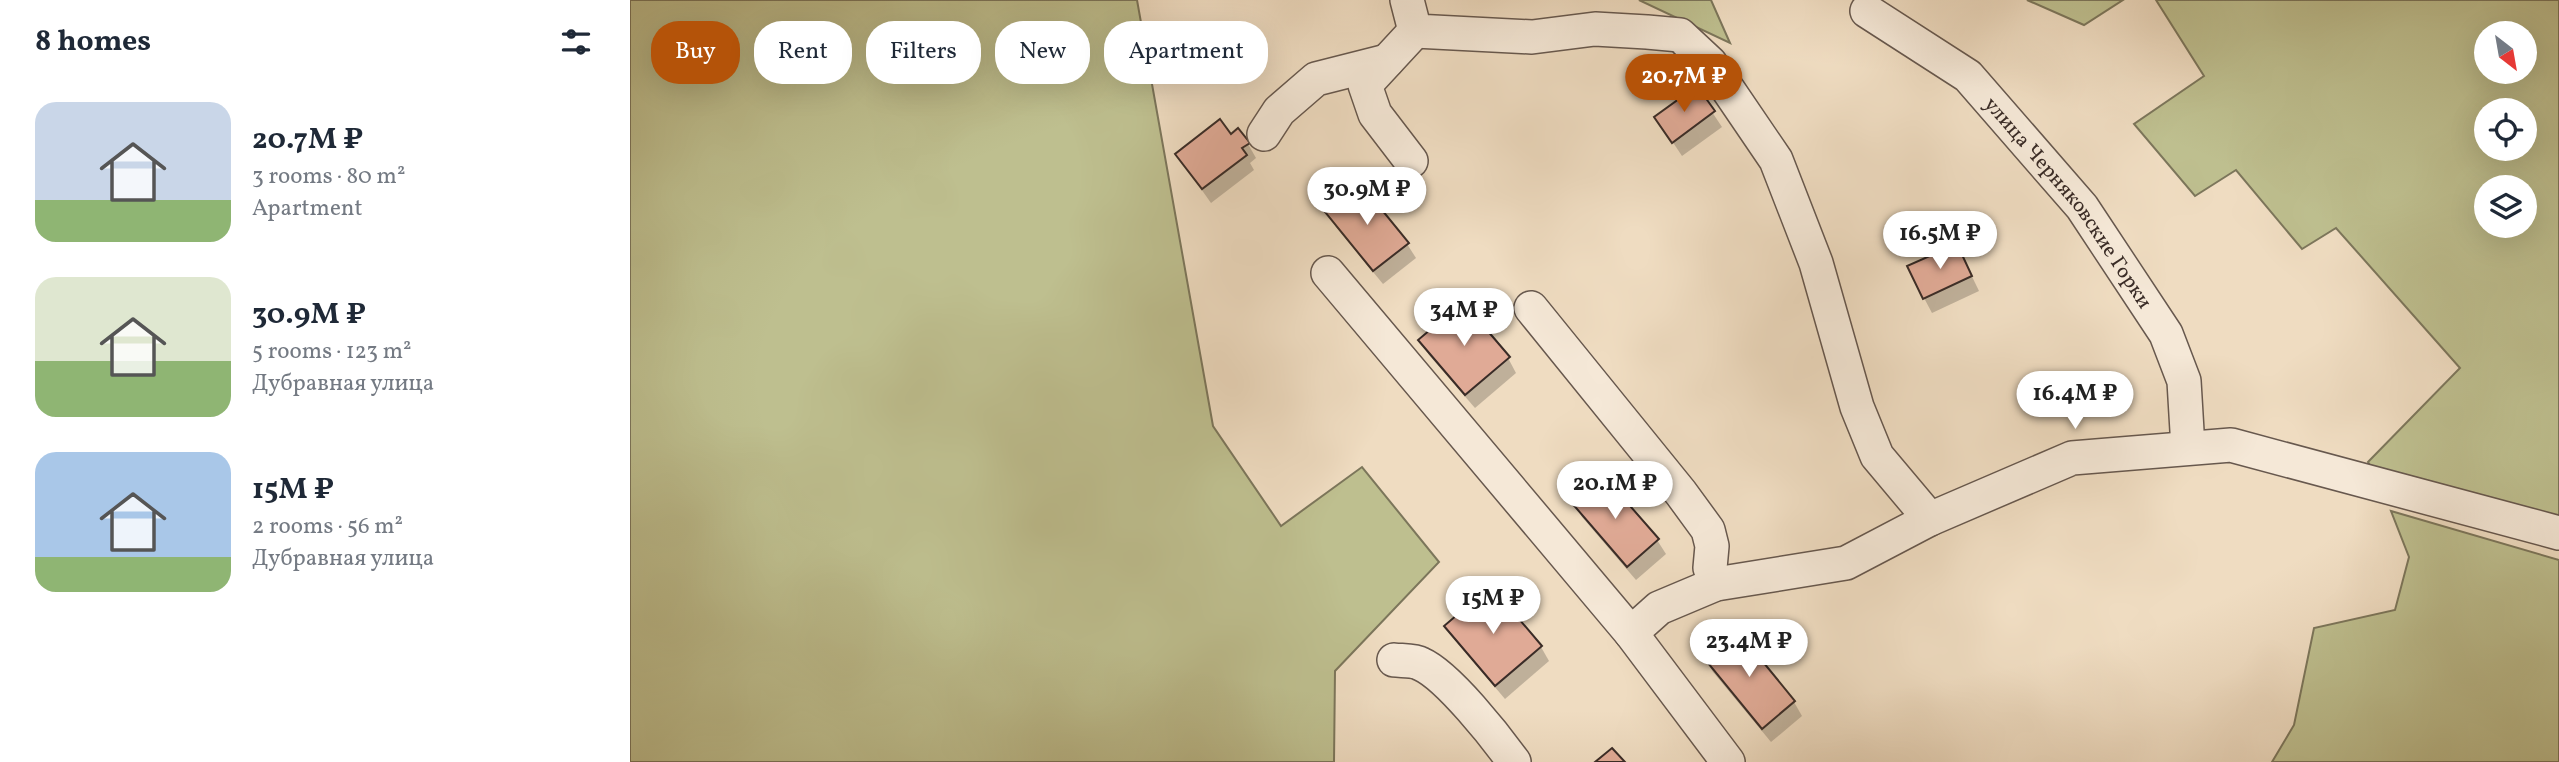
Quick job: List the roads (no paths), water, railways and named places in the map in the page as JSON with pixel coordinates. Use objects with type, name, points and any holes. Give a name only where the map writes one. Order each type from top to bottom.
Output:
[{"type":"street","name":"улица Черняковские Горки","points":[[1867,11],[1968,76],[2082,207],[2166,334],[2184,381],[2188,448]]},
{"type":"street","points":[[1411,161],[1375,114],[1365,85],[1387,61],[1411,15],[1532,37],[1595,29],[1680,36],[1710,63],[1776,160],[1816,263],[1857,407],[1877,456],[1930,519]]},
{"type":"street","points":[[1264,134],[1279,111],[1316,79],[1387,61]]},
{"type":"street","points":[[1328,273],[1631,633],[1728,762]]},
{"type":"street","points":[[1531,308],[1708,530],[1712,546],[1710,568],[1716,584]]},
{"type":"street","points":[[1631,633],[1659,608],[1716,584],[1846,563],[1930,519],[2072,458],[2231,445],[2559,533]]},
{"type":"street","points":[[1394,660],[1420,663],[1451,687],[1514,762]]}]
